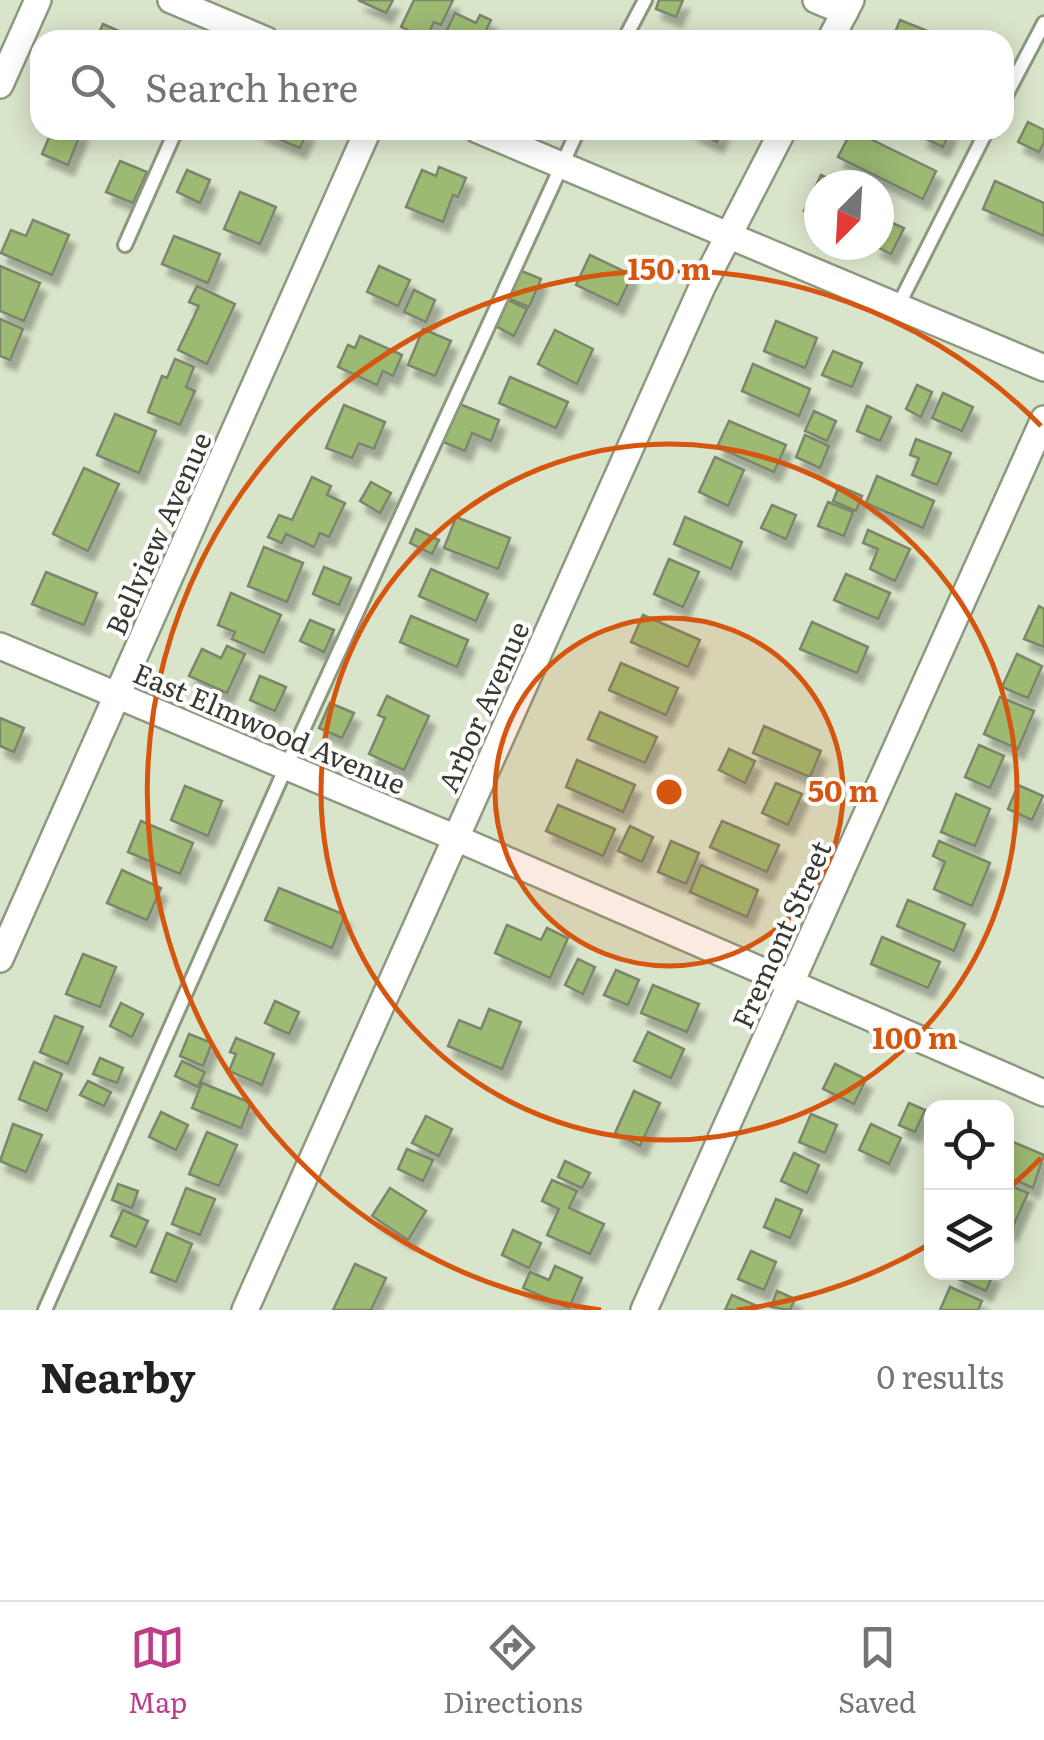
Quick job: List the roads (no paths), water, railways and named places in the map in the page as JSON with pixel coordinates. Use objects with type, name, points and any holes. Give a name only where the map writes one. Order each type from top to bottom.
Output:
[{"type":"street","points":[[0,84],[38,0]]},
{"type":"street","points":[[171,0],[219,30]]},
{"type":"street","points":[[816,0],[848,6],[835,30]]},
{"type":"street","name":"Bellview Avenue","points":[[0,960],[364,140]]},
{"type":"street","points":[[501,140],[1044,368]]},
{"type":"street","name":"Arbor Avenue","points":[[245,1310],[702,285],[778,140]]},
{"type":"street","name":"Fremont Street","points":[[644,1310],[1044,419]]},
{"type":"street","name":"East Elmwood Avenue","points":[[0,646],[1044,1093]]},
{"type":"lane","points":[[629,30],[644,0]]},
{"type":"lane","points":[[1014,80],[1044,23]]},
{"type":"lane","points":[[125,244],[172,140]]},
{"type":"lane","points":[[45,1310],[286,767],[573,140]]},
{"type":"lane","points":[[898,306],[983,140]]}]
